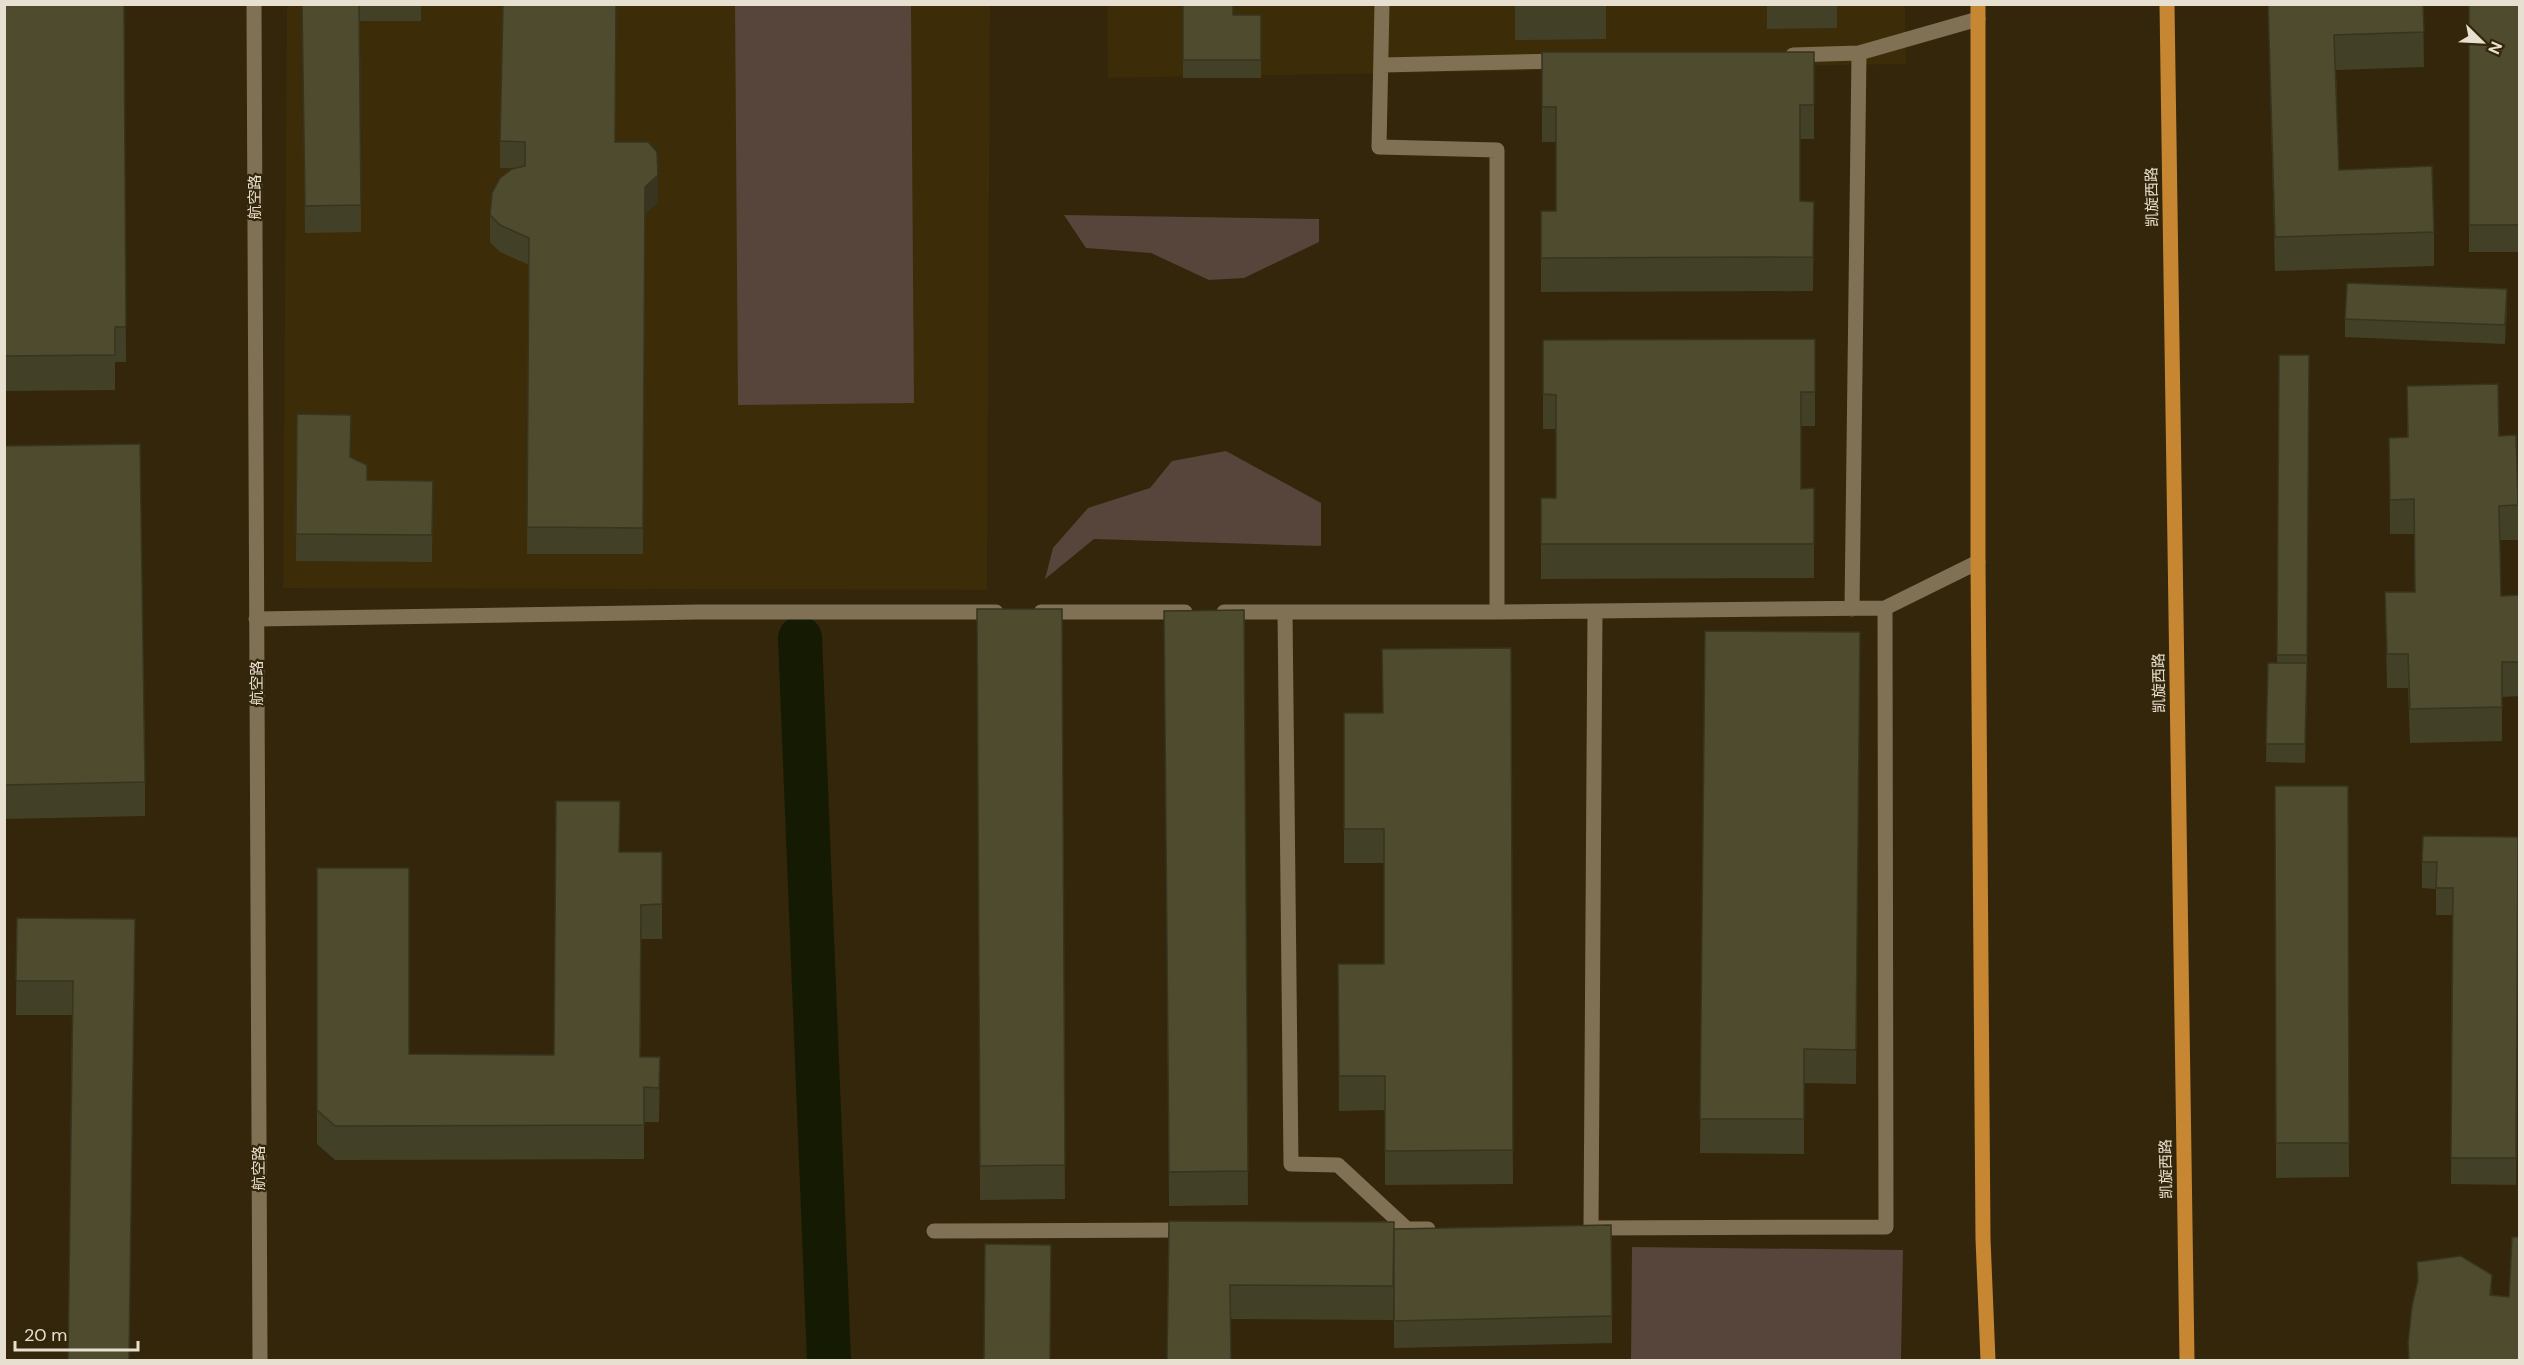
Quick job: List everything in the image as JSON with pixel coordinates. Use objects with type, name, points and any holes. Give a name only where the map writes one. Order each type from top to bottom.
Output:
[{"type":"main road","name":"凯旋西路","points":[[2167,4],[2187,1360]]},
{"type":"main road","points":[[1978,12],[1978,562],[1983,1227],[1988,1360]]},
{"type":"street","name":"航空路","points":[[254,4],[260,1360]]},
{"type":"street","points":[[1382,4],[1379,147],[1497,150],[1497,612]]},
{"type":"street","points":[[1775,55],[1859,53],[1978,12]]},
{"type":"street","points":[[1852,609],[1859,53]]},
{"type":"street","points":[[1381,65],[1584,60]]},
{"type":"street","points":[[256,619],[698,612],[1497,612],[1885,608],[1978,562]]},
{"type":"street","points":[[1595,611],[1585,1228],[1886,1227],[1885,608]]},
{"type":"street","points":[[1285,612],[1291,1164],[1338,1165],[1407,1229]]},
{"type":"street","points":[[1360,1229],[1441,1229]]},
{"type":"street","points":[[934,1231],[1206,1230]]},
{"type":"shaded area","points":[[287,5],[990,5],[987,590],[283,588]]},
{"type":"shaded area","points":[[735,5],[911,5],[914,403],[738,405]]},
{"type":"shaded area","points":[[1107,5],[1905,5],[1906,64],[1108,78]]},
{"type":"shaded area","points":[[1064,215],[1319,219],[1319,242],[1244,278],[1209,280],[1151,253],[1086,248]]},
{"type":"shaded area","points":[[1226,451],[1321,503],[1321,546],[1094,539],[1045,579],[1053,548],[1088,508],[1150,488],[1172,461]]},
{"type":"shaded area","points":[[1632,1247],[1903,1250],[1901,1360],[1631,1360]]},
{"type":"building","points":[[4,4],[124,4],[126,327],[115,327],[115,355],[4,356]]},
{"type":"building","points":[[302,4],[359,4],[361,205],[305,206]]},
{"type":"building","points":[[503,4],[616,4],[615,142],[648,142],[657,152],[658,175],[645,187],[643,528],[527,527],[529,238],[500,225],[490,215],[492,193],[500,178],[512,169],[525,166],[525,142],[500,141]]},
{"type":"building","points":[[1183,4],[1233,4],[1233,15],[1261,15],[1261,60],[1183,60]]},
{"type":"building","points":[[1606,4],[1606,5],[1515,5]]},
{"type":"building","points":[[2268,4],[2423,4],[2424,32],[2334,35],[2339,170],[2432,166],[2434,232],[2275,237]]},
{"type":"building","points":[[2469,4],[2520,4],[2520,225],[2469,225]]},
{"type":"building","points":[[1542,52],[1814,52],[1814,105],[1800,105],[1800,201],[1814,202],[1813,257],[1541,258],[1541,211],[1556,211],[1556,107],[1542,107]]},
{"type":"building","points":[[2347,283],[2507,289],[2505,325],[2345,319]]},
{"type":"building","points":[[1815,339],[1815,392],[1801,392],[1801,489],[1814,488],[1814,544],[1541,544],[1541,498],[1556,498],[1556,395],[1543,394],[1543,340]]},
{"type":"building","points":[[2279,355],[2309,355],[2307,655],[2277,655]]},
{"type":"building","points":[[2498,384],[2499,436],[2516,435],[2518,505],[2499,506],[2501,596],[2520,595],[2520,662],[2502,662],[2502,707],[2410,709],[2408,654],[2387,654],[2385,592],[2415,592],[2414,499],[2390,500],[2389,438],[2408,437],[2407,386]]},
{"type":"building","points":[[297,414],[351,415],[350,457],[367,465],[367,480],[433,481],[432,535],[296,534]]},
{"type":"building","points":[[140,444],[145,782],[4,785],[4,446]]},
{"type":"building","points":[[977,609],[1062,609],[1065,1165],[980,1166]]},
{"type":"building","points":[[1244,610],[1248,1171],[1169,1172],[1164,611]]},
{"type":"building","points":[[1705,631],[1860,632],[1856,1050],[1804,1049],[1804,1119],[1700,1119]]},
{"type":"building","points":[[1511,648],[1513,1150],[1385,1151],[1385,1076],[1339,1076],[1338,964],[1384,964],[1384,829],[1344,829],[1344,713],[1383,713],[1382,649]]},
{"type":"building","points":[[2268,663],[2307,663],[2305,744],[2266,744]]},
{"type":"building","points":[[2275,786],[2348,786],[2349,1143],[2276,1143]]},
{"type":"building","points":[[556,801],[620,801],[619,852],[662,852],[662,904],[641,905],[640,1057],[660,1057],[659,1088],[644,1087],[644,1125],[335,1126],[317,1110],[317,868],[409,868],[409,1054],[554,1055]]},
{"type":"building","points":[[2423,836],[2518,837],[2516,1158],[2451,1158],[2453,888],[2436,888],[2437,862],[2422,862]]},
{"type":"building","points":[[17,918],[135,919],[129,1360],[68,1360],[73,981],[16,981]]},
{"type":"building","points":[[1169,1221],[1394,1222],[1393,1286],[1230,1285],[1231,1360],[1167,1360]]},
{"type":"building","points":[[1611,1225],[1612,1316],[1394,1321],[1394,1229]]},
{"type":"building","points":[[2512,1237],[2520,1237],[2520,1360],[2409,1360],[2408,1343],[2412,1306],[2418,1280],[2417,1262],[2461,1256],[2492,1275],[2490,1295],[2509,1297]]},
{"type":"building","points":[[985,1244],[1051,1245],[1050,1360],[984,1360]]},
{"type":"waterway","points":[[800,638],[829,1360]]}]
